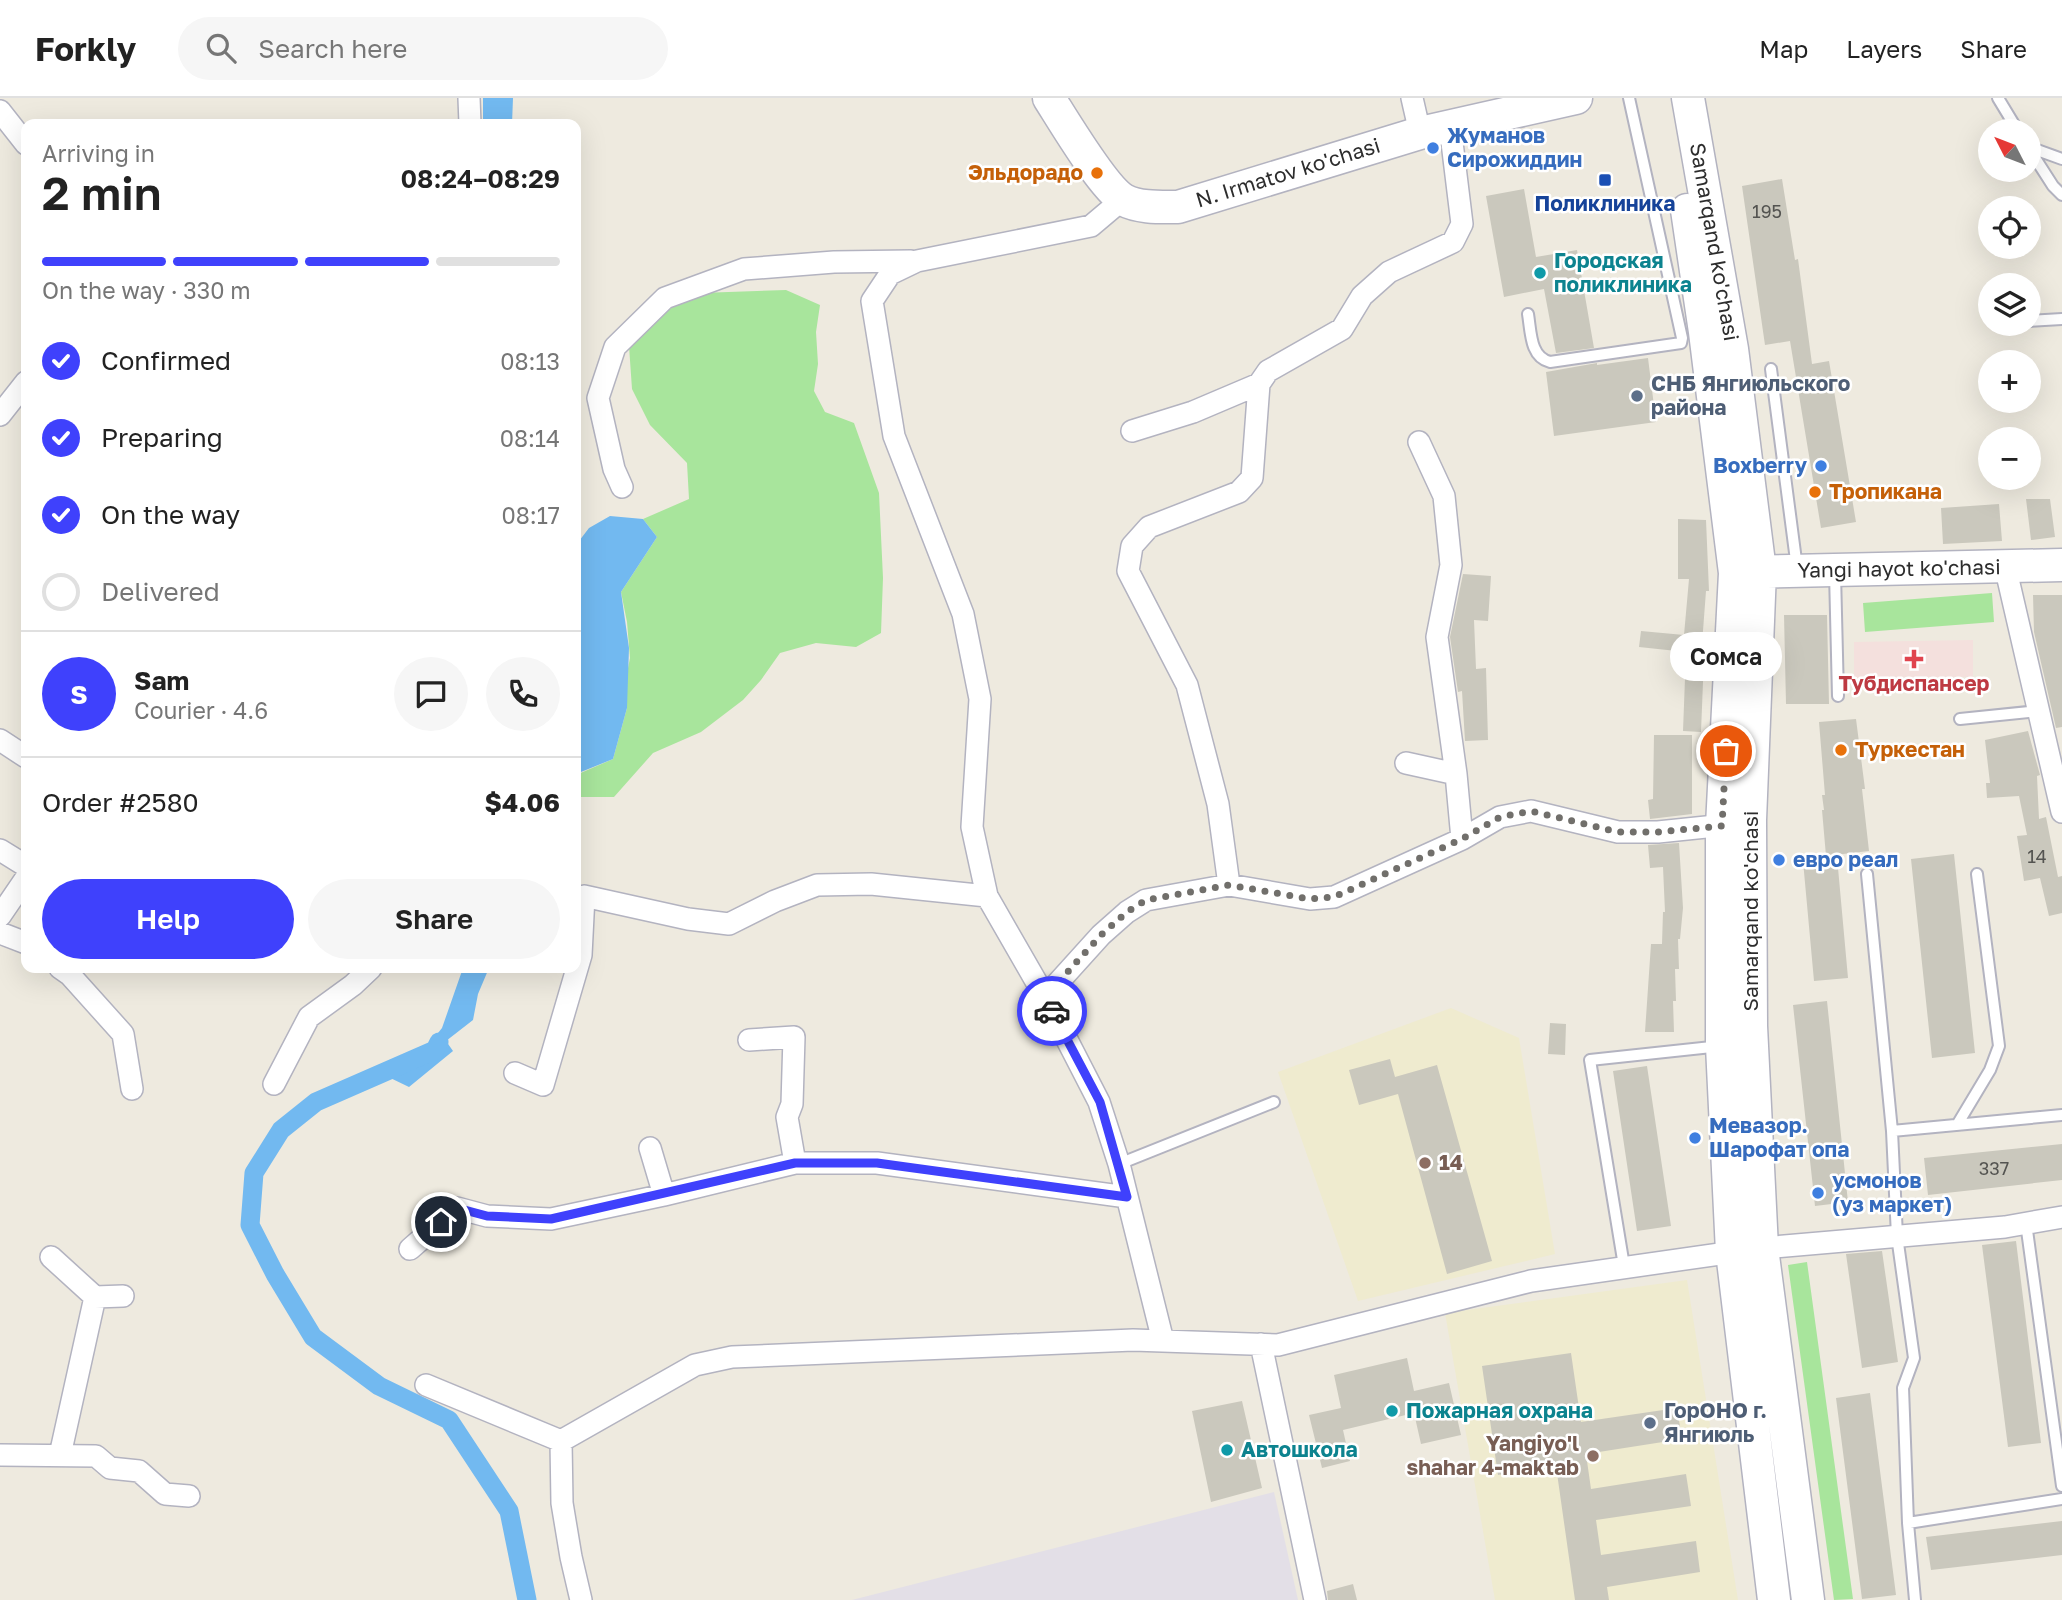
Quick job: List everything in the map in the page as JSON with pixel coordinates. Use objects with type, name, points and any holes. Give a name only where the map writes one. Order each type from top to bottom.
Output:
[{"type":"main road","points":[[1048,98],[1105,182],[1123,199]]},
{"type":"main road","name":"N. Irmatov ko'chasi","points":[[1123,199],[1149,206],[1178,207],[1435,129],[1576,98]]},
{"type":"main road","name":"Samarqand ko'chasi","points":[[1670,98],[1705,331],[1748,572]]},
{"type":"main road","name":"Samarqand ko'chasi","points":[[1688,98],[1732,349],[1748,572],[1722,1046],[1747,1250],[1774,1600]]},
{"type":"main road","name":"Yangi hayot ko'chasi","points":[[1748,572],[2062,565]]},
{"type":"main road","name":"Samarqand ko'chasi","points":[[1736,823],[1751,1026],[1747,1250],[1808,1600]]},
{"type":"street","points":[[469,98],[470,119]]},
{"type":"street","points":[[1229,885],[1218,804],[1187,685],[1128,572],[1132,546],[1149,527],[1239,492],[1252,478],[1259,384],[1268,371],[1342,329],[1362,296],[1389,272],[1454,242],[1462,224],[1435,129],[1412,98]]},
{"type":"street","points":[[0,111],[21,138]]},
{"type":"street","points":[[622,487],[614,469],[598,398],[615,347],[665,298],[744,268],[834,261],[916,261],[1091,226],[1123,199]]},
{"type":"street","points":[[916,261],[890,274],[872,301],[894,436],[963,614],[979,699],[972,827],[987,896],[1045,997],[1100,1102],[1119,1164],[1163,1341]]},
{"type":"street","points":[[1132,431],[1193,411],[1259,384]]},
{"type":"street","points":[[0,415],[21,388]]},
{"type":"street","points":[[1419,442],[1444,496],[1451,565],[1437,637],[1462,839]]},
{"type":"street","points":[[2005,566],[2062,812]]},
{"type":"street","points":[[0,738],[21,748]]},
{"type":"street","points":[[0,738],[21,753]]},
{"type":"street","points":[[1406,763],[1456,774]]},
{"type":"street","points":[[1045,997],[1101,935],[1127,912],[1146,900],[1229,885],[1310,899],[1334,897],[1462,839],[1500,817],[1531,811],[1618,832],[1658,832],[1736,823]]},
{"type":"street","points":[[0,850],[21,863]]},
{"type":"street","points":[[581,955],[584,896],[688,919],[729,924],[775,901],[817,885],[871,884],[987,896]]},
{"type":"street","points":[[0,916],[21,885]]},
{"type":"street","points":[[0,933],[21,941]]},
{"type":"street","points":[[67,973],[123,1034],[132,1089]]},
{"type":"street","points":[[274,1084],[309,1017],[366,973]]},
{"type":"street","points":[[515,1073],[543,1084],[576,973]]},
{"type":"street","points":[[749,1040],[794,1037],[792,1104],[787,1117],[795,1163]]},
{"type":"street","points":[[650,1148],[664,1195]]},
{"type":"street","points":[[410,1249],[457,1208],[487,1216],[551,1219],[795,1163],[877,1163],[1127,1197]]},
{"type":"street","points":[[561,1441],[695,1365],[732,1357],[1133,1339],[1278,1345],[1531,1281],[1747,1250],[2026,1223],[2062,1217]]},
{"type":"street","points":[[51,1257],[95,1297],[123,1296]]},
{"type":"street","points":[[60,1455],[95,1297]]},
{"type":"street","points":[[1261,1344],[1315,1600]]},
{"type":"street","points":[[426,1385],[561,1441]]},
{"type":"street","points":[[561,1441],[562,1503],[580,1600]]},
{"type":"street","points":[[0,1455],[96,1456],[110,1468],[139,1471],[165,1494],[189,1496]]},
{"type":"lane","points":[[1528,314],[1535,352],[1541,360],[1550,362],[1681,343],[1629,98]]},
{"type":"lane","points":[[1998,98],[2011,119]]},
{"type":"lane","points":[[2041,152],[2062,159]]},
{"type":"lane","points":[[2041,167],[2062,195]]},
{"type":"lane","points":[[2041,320],[2062,319]]},
{"type":"lane","points":[[1771,369],[1797,571]]},
{"type":"lane","points":[[1835,570],[1838,696]]},
{"type":"lane","points":[[1960,719],[2038,711]]},
{"type":"lane","points":[[1867,874],[1892,1131],[1897,1236],[1914,1357],[1903,1388],[1908,1523],[1915,1600]]},
{"type":"lane","points":[[1957,1125],[1990,1070],[1999,1046],[1977,874]]},
{"type":"lane","points":[[1624,1266],[1590,1060],[1722,1046]]},
{"type":"lane","points":[[1119,1164],[1274,1102]]},
{"type":"lane","points":[[1892,1131],[2062,1115]]},
{"type":"lane","points":[[2026,1223],[2062,1486]]},
{"type":"lane","points":[[1908,1523],[2062,1499]]},
{"type":"shaded area","name":"Тубдиспансер","points":[[1973,640],[1973,677],[1854,678],[1854,642]]},
{"type":"shaded area","name":"14","points":[[1451,1008],[1519,1038],[1555,1254],[1358,1301],[1278,1072]]},
{"type":"shaded area","name":"Yangiyo'l shahar 4-maktab","points":[[1687,1280],[1738,1600],[1495,1600],[1445,1313]]},
{"type":"shaded area","points":[[1274,1492],[1298,1600],[852,1600]]},
{"type":"green space","points":[[786,290],[820,305],[816,332],[818,364],[814,391],[825,412],[854,423],[879,493],[883,578],[881,633],[856,647],[816,643],[780,653],[743,700],[701,732],[653,753],[614,797],[581,797],[581,773],[613,759],[627,708],[625,683],[630,658],[621,592],[657,537],[643,519],[689,499],[687,463],[650,425],[632,389],[629,346],[666,307],[700,293]]},
{"type":"green space","points":[[1992,593],[1994,622],[1865,632],[1863,603]]},
{"type":"green space","points":[[1807,1262],[1853,1599],[1834,1600],[1788,1265]]},
{"type":"water","points":[[483,98],[513,98],[512,119],[483,119]]},
{"type":"water","points":[[610,516],[643,519],[657,537],[621,592],[629,648],[627,708],[613,759],[581,772],[581,538],[589,528]]},
{"type":"water","points":[[461,973],[487,973],[478,994],[473,1020],[446,1041],[453,1051],[409,1087],[380,1073],[418,1058],[442,1028]]},
{"type":"building","points":[[1782,179],[1795,260],[1798,259],[1812,364],[1829,361],[1856,522],[1821,528],[1790,341],[1765,345],[1742,186]]},
{"type":"building","name":"Городская поликлиника","points":[[1524,189],[1536,257],[1577,250],[1594,348],[1556,353],[1544,289],[1504,297],[1486,196]]},
{"type":"building","points":[[1648,358],[1656,422],[1554,436],[1546,372]]},
{"type":"building","points":[[2026,499],[2050,499],[2055,537],[2031,540]]},
{"type":"building","points":[[1999,504],[2002,541],[1943,544],[1941,508]]},
{"type":"building","points":[[1678,519],[1706,520],[1709,591],[1706,591],[1701,657],[1704,657],[1701,732],[1683,731],[1686,652],[1639,647],[1641,631],[1684,635],[1689,579],[1678,579]]},
{"type":"building","points":[[1463,574],[1491,576],[1488,621],[1474,620],[1476,669],[1486,668],[1488,740],[1465,741],[1462,691],[1458,692],[1450,637]]},
{"type":"building","points":[[2033,595],[2062,595],[2062,727],[2056,728],[2034,632]]},
{"type":"building","points":[[1784,615],[1827,615],[1829,704],[1786,704]]},
{"type":"building","points":[[1856,719],[1869,851],[1826,856],[1822,810],[1822,795],[1825,795],[1819,722]]},
{"type":"building","points":[[2028,731],[2040,775],[2037,776],[2039,819],[2046,817],[2058,877],[2062,876],[2062,913],[2049,916],[2040,878],[2024,881],[2017,836],[2027,835],[2019,796],[1987,798],[1986,783],[1990,783],[1985,740]]},
{"type":"building","points":[[1654,735],[1692,735],[1692,814],[1650,819],[1648,800],[1653,799]]},
{"type":"building","points":[[1679,843],[1683,908],[1678,939],[1679,969],[1675,969],[1674,1032],[1645,1032],[1651,944],[1662,944],[1665,912],[1663,867],[1650,868],[1648,845]]},
{"type":"building","points":[[1954,854],[1975,1053],[1932,1058],[1911,859]]},
{"type":"building","points":[[1837,857],[1848,978],[1814,981],[1803,861]]},
{"type":"building","points":[[1827,1001],[1848,1202],[1815,1206],[1793,1005]]},
{"type":"building","points":[[1550,1023],[1566,1024],[1565,1055],[1548,1054]]},
{"type":"building","points":[[1390,1059],[1395,1077],[1437,1065],[1492,1261],[1447,1274],[1398,1094],[1359,1105],[1349,1070]]},
{"type":"building","points":[[1647,1066],[1671,1226],[1637,1231],[1613,1071]]},
{"type":"building","points":[[2062,1144],[2062,1180],[1928,1195],[1924,1158]]},
{"type":"building","points":[[2016,1241],[2041,1443],[2008,1447],[1982,1245]]},
{"type":"building","points":[[1882,1251],[1898,1362],[1862,1368],[1846,1254]]},
{"type":"building","points":[[1571,1353],[1581,1422],[1677,1408],[1682,1439],[1586,1454],[1591,1489],[1686,1474],[1691,1506],[1596,1520],[1601,1555],[1696,1541],[1700,1572],[1607,1587],[1609,1600],[1575,1600],[1556,1466],[1498,1475],[1482,1366]]},
{"type":"building","name":"Пожарная охрана","points":[[1407,1358],[1414,1391],[1449,1383],[1461,1435],[1421,1444],[1414,1413],[1343,1430],[1350,1461],[1322,1468],[1309,1415],[1341,1408],[1334,1375]]},
{"type":"building","points":[[1870,1393],[1896,1595],[1862,1599],[1836,1398]]},
{"type":"building","name":"Автошкола","points":[[1242,1401],[1262,1488],[1211,1502],[1192,1411]]},
{"type":"building","points":[[2062,1521],[2062,1555],[1931,1570],[1926,1537]]},
{"type":"building","points":[[1353,1584],[1357,1600],[1328,1600],[1327,1591]]},
{"type":"waterway","points":[[439,1042],[435,1050],[316,1102],[281,1130],[254,1173],[250,1225],[275,1274],[313,1337],[379,1386],[449,1420],[509,1511],[527,1600]]},
{"type":"way so far","points":[[1052,1011],[1045,997],[1101,935],[1127,912],[1146,900],[1229,885],[1310,899],[1334,897],[1462,839],[1500,817],[1531,811],[1618,832],[1658,832],[1722,826],[1726,751]]},
{"type":"place","name":"Жуманов Сирожиддин","points":[[1433,148]]},
{"type":"place","name":"Эльдорадо","points":[[1097,173]]},
{"type":"place","name":"Поликлиника","points":[[1605,180]]},
{"type":"place","name":"Городская поликлиника","points":[[1540,273]]},
{"type":"place","name":"СНБ Янгиюльского района","points":[[1637,396]]},
{"type":"place","name":"Boxberry","points":[[1821,466]]},
{"type":"place","name":"Тропикана","points":[[1815,492]]},
{"type":"place","name":"Тубдиспансер","points":[[1914,659]]},
{"type":"place","name":"Туркестан","points":[[1841,750]]},
{"type":"place","name":"Сомса","points":[[1726,751]]},
{"type":"place","name":"евро реал","points":[[1779,860]]},
{"type":"place","name":"Мевазор. Шарофат опа","points":[[1695,1138]]},
{"type":"place","name":"14","points":[[1425,1163]]},
{"type":"place","name":"усмонов (уз маркет)","points":[[1818,1193]]},
{"type":"place","name":"Пожарная охрана","points":[[1392,1411]]},
{"type":"place","name":"ГорОНО г. Янгиюль","points":[[1650,1423]]},
{"type":"place","name":"Автошкола","points":[[1227,1450]]},
{"type":"place","name":"Yangiyo'l shahar 4-maktab","points":[[1593,1456]]},
{"type":"route","points":[[441,1222],[457,1208],[487,1216],[551,1219],[795,1163],[877,1163],[1127,1197],[1100,1102],[1052,1011]]}]
